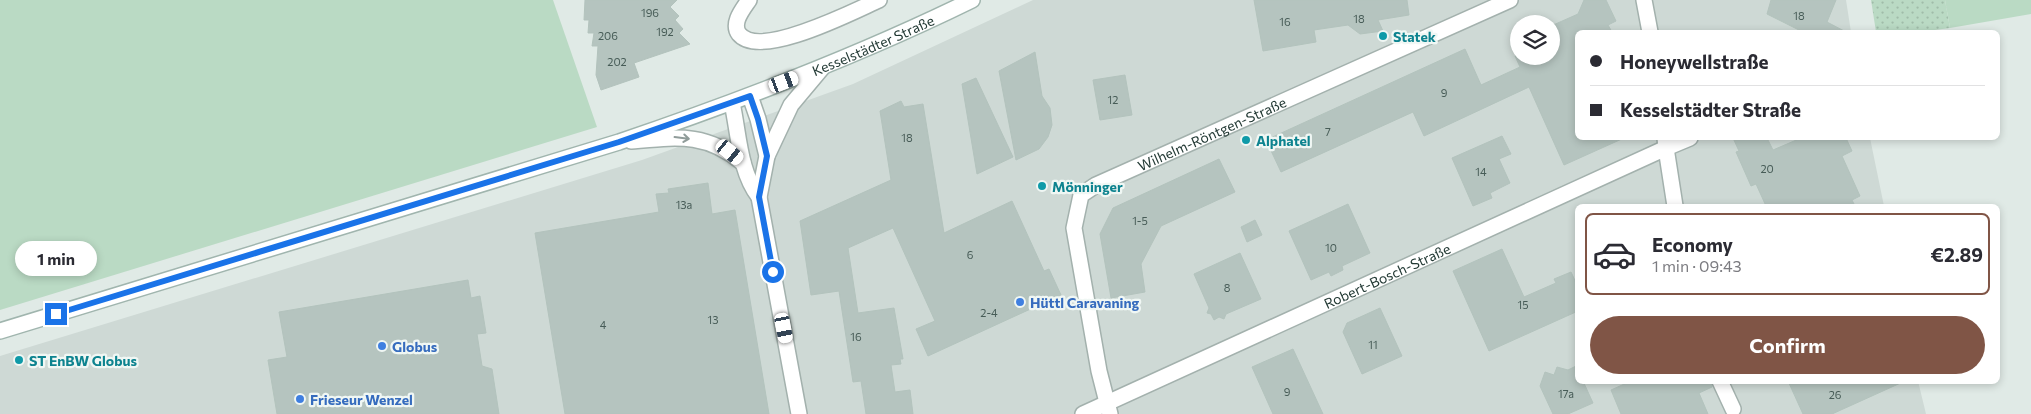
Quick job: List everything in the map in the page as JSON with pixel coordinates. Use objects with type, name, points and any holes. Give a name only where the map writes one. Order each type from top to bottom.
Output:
[{"type":"street","points":[[749,0],[736,22],[737,31],[741,37],[762,43],[783,39],[879,0]]},
{"type":"street","name":"Kesselstädter Straße","points":[[0,331],[619,142],[732,103],[822,68],[972,0]]},
{"type":"street","name":"Wilhelm-Röntgen-Straße","points":[[1109,409],[1099,371],[1074,228],[1081,196],[1096,185],[1510,0]]},
{"type":"street","points":[[1644,0],[1650,30]]},
{"type":"street","points":[[799,414],[759,197],[767,156],[791,105],[822,68]]},
{"type":"street","points":[[750,96],[767,156]]},
{"type":"street","points":[[732,103],[743,163],[752,187],[759,197]]},
{"type":"street","points":[[619,142],[675,137],[710,142],[730,152],[743,163]]},
{"type":"street","name":"Robert-Bosch-Straße","points":[[1083,414],[1109,409],[1666,143],[1680,140]]},
{"type":"street","points":[[1666,143],[1675,204]]},
{"type":"street","points":[[1721,384],[1733,408]]},
{"type":"shaded area","points":[[1033,0],[1846,0],[1851,30],[1575,30],[1575,140],[1870,140],[1884,204],[1575,204],[1575,384],[1919,384],[1926,414],[0,414],[0,356],[642,160],[853,84]]},
{"type":"green space","points":[[0,0],[553,0],[597,127],[0,310]]},
{"type":"green space","points":[[1871,0],[1945,0],[1950,28],[1935,30],[1876,30]]},
{"type":"green space","points":[[1945,0],[2031,0],[2031,14],[1950,28]]},
{"type":"building","points":[[585,0],[677,0],[670,7],[679,16],[675,20],[683,29],[679,33],[690,44],[634,63],[639,77],[601,90],[596,75],[598,46],[592,46],[594,33],[588,33],[589,20],[584,20]]},
{"type":"building","points":[[1254,0],[1407,0],[1409,15],[1378,20],[1383,31],[1360,34],[1348,25],[1314,30],[1316,42],[1263,51]]},
{"type":"building","points":[[1584,0],[1606,0],[1616,21],[1608,25],[1611,30],[1575,30],[1575,140],[1620,140],[1564,165],[1529,87],[1424,136],[1413,112],[1281,172],[1266,140],[1465,49],[1481,85],[1520,67],[1519,65],[1560,65],[1560,22],[1578,14]]},
{"type":"building","points":[[1771,0],[1836,0],[1827,22],[1842,30],[1799,30],[1767,14]]},
{"type":"building","points":[[1035,52],[1042,96],[1050,108],[1052,125],[1048,137],[1039,149],[1016,160],[999,71]]},
{"type":"building","points":[[1125,75],[1132,115],[1100,120],[1093,80]]},
{"type":"building","points":[[976,78],[1013,157],[977,174],[962,84]]},
{"type":"building","points":[[901,101],[904,107],[923,104],[944,233],[1012,201],[1044,271],[1049,269],[1061,295],[928,356],[916,329],[935,321],[893,228],[848,248],[858,313],[894,308],[903,359],[900,359],[901,364],[891,365],[895,392],[910,390],[913,414],[866,414],[861,381],[853,382],[839,291],[811,295],[800,221],[891,180],[880,111]]},
{"type":"building","points":[[1502,136],[1511,154],[1499,159],[1510,183],[1490,193],[1492,198],[1473,206],[1452,158]]},
{"type":"building","points":[[1734,140],[1768,140],[1773,150],[1796,140],[1847,140],[1852,151],[1842,156],[1860,196],[1852,200],[1854,204],[1765,204],[1756,184],[1751,186],[1736,152],[1739,151]]},
{"type":"building","points":[[1219,159],[1235,192],[1161,226],[1141,264],[1145,292],[1111,298],[1100,234],[1113,208]]},
{"type":"building","points":[[708,183],[712,214],[735,210],[769,414],[565,414],[535,233],[659,212],[656,194],[669,193],[668,189]]},
{"type":"building","points":[[1348,204],[1370,253],[1342,266],[1343,270],[1331,276],[1329,272],[1311,280],[1289,231]]},
{"type":"building","points":[[1255,220],[1262,235],[1247,242],[1241,227]]},
{"type":"building","points":[[1502,249],[1524,297],[1556,283],[1554,279],[1571,272],[1575,281],[1575,312],[1489,351],[1453,271]]},
{"type":"building","points":[[1240,253],[1261,299],[1226,314],[1224,319],[1219,317],[1214,320],[1211,314],[1207,313],[1209,308],[1194,274]]},
{"type":"building","name":"Globus","points":[[468,280],[471,298],[480,296],[486,333],[477,334],[482,366],[492,369],[499,414],[277,414],[268,360],[287,357],[279,312]]},
{"type":"building","points":[[1380,308],[1402,356],[1362,374],[1343,332],[1347,323]]},
{"type":"building","points":[[1293,349],[1323,414],[1273,414],[1252,367]]},
{"type":"building","points":[[1575,366],[1575,384],[1584,384],[1593,403],[1568,414],[1553,414],[1540,386],[1545,372],[1554,375],[1557,367],[1568,370]]},
{"type":"building","points":[[1624,384],[1712,384],[1712,387],[1699,393],[1708,414],[1621,414],[1611,390]]},
{"type":"building","points":[[1789,384],[1898,384],[1832,414],[1803,414]]},
{"type":"place","name":"Statek","points":[[1383,36]]},
{"type":"place","name":"Alphatel","points":[[1246,140]]},
{"type":"place","name":"Mönninger","points":[[1042,186]]},
{"type":"place","name":"Hüttl Caravaning","points":[[1020,302]]},
{"type":"place","name":"Globus","points":[[382,346]]},
{"type":"place","name":"ST EnBW Globus","points":[[19,360]]},
{"type":"place","name":"Frieseur Wenzel","points":[[300,399]]},
{"type":"route","points":[[56,314],[619,142],[750,96],[762,131],[767,156],[765,176],[759,197],[773,272]]}]
